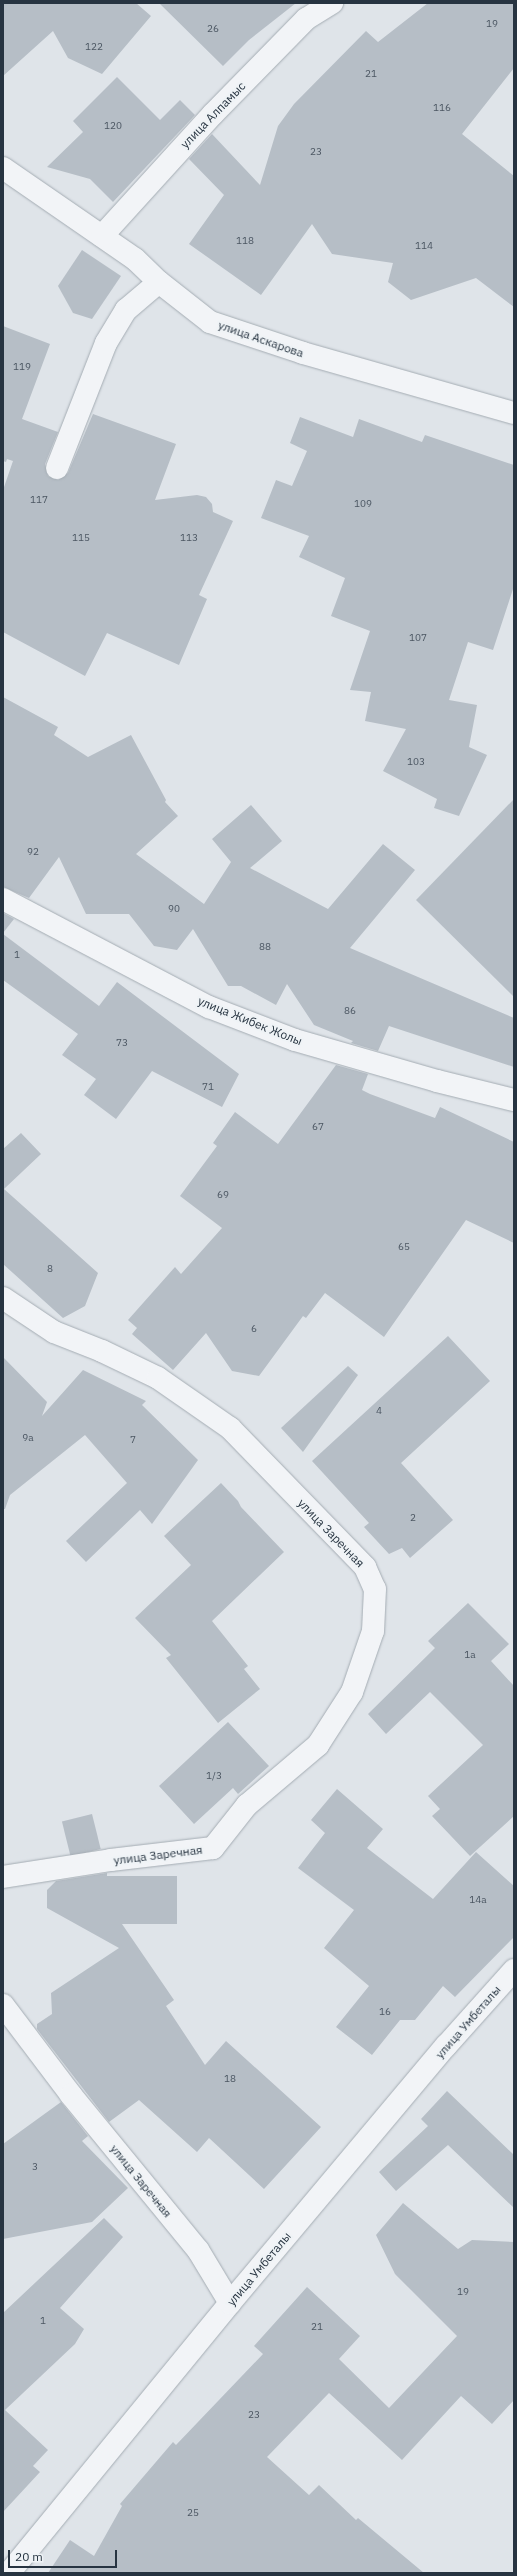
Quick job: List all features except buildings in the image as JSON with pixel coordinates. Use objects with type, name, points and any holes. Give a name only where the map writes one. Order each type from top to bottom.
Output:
[{"type":"street","name":"улица Алпамыс","points":[[102,236],[208,120],[306,19],[332,3]]},
{"type":"street","name":"улица Аскарова","points":[[3,168],[135,259],[159,282],[210,322],[303,353],[514,413]]},
{"type":"street","points":[[57,468],[106,343],[126,310],[159,282]]},
{"type":"street","name":"улица Жибек Жолы","points":[[3,899],[209,1007],[295,1040],[437,1081],[514,1100]]},
{"type":"street","name":"улица Заречная","points":[[3,1298],[54,1332],[102,1351],[158,1378],[230,1428],[366,1567],[375,1589],[373,1630],[352,1692],[318,1745],[247,1805],[213,1848],[111,1860],[3,1877]]},
{"type":"street","name":"улица Умбеталы","points":[[9,2573],[230,2303],[446,2046],[514,1970]]},
{"type":"street","name":"улица Заречная","points":[[3,2005],[71,2095],[198,2250],[230,2303]]}]
